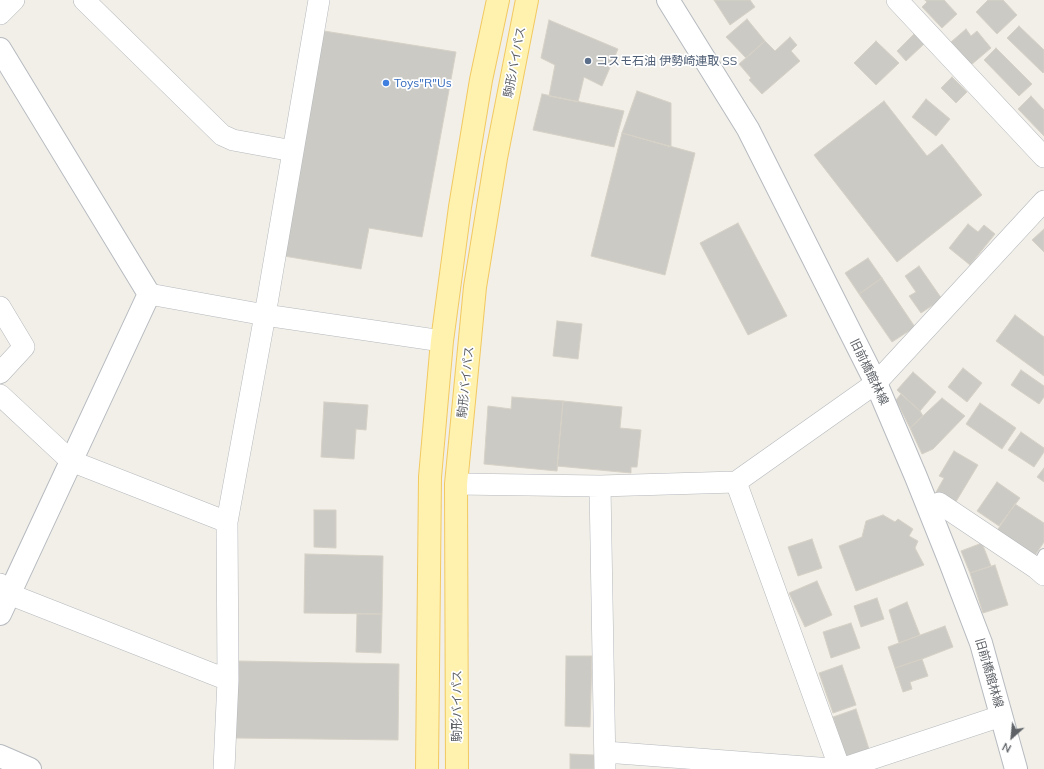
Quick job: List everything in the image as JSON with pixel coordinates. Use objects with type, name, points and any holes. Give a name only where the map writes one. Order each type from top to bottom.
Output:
[{"type":"main road","points":[[427,769],[430,476],[442,341],[460,207],[481,80],[498,0]]},
{"type":"main road","name":"駒形バイパス","points":[[457,769],[456,484],[475,287],[496,158],[527,0]]},
{"type":"street","points":[[0,14],[14,0]]},
{"type":"street","points":[[84,0],[222,135],[233,140],[293,151]]},
{"type":"street","points":[[224,769],[228,680],[227,522],[265,315],[319,0]]},
{"type":"street","name":"旧前橋館林線","points":[[668,0],[748,129],[876,383],[928,507],[981,643],[1016,769]]},
{"type":"street","points":[[897,0],[1044,157]]},
{"type":"street","points":[[0,49],[149,294],[265,315],[442,341]]},
{"type":"street","points":[[456,484],[600,486],[736,482],[876,383],[1044,201]]},
{"type":"street","points":[[0,614],[5,589],[71,461],[149,294]]},
{"type":"street","points":[[0,307],[24,348],[0,373]]},
{"type":"street","points":[[0,395],[71,461],[227,522]]},
{"type":"street","points":[[736,482],[840,769],[1001,716]]},
{"type":"street","points":[[600,486],[605,760],[832,769]]},
{"type":"street","points":[[928,507],[939,503],[1041,566]]},
{"type":"street","points":[[5,589],[228,680]]},
{"type":"street","points":[[0,756],[30,769]]},
{"type":"building","points":[[714,0],[750,0],[755,7],[730,25]]},
{"type":"building","points":[[925,0],[944,0],[957,14],[942,28],[922,7],[927,2]]},
{"type":"building","points":[[988,0],[1003,0],[1017,15],[997,34],[976,12]]},
{"type":"building","points":[[747,19],[765,41],[746,58],[726,37]]},
{"type":"building","points":[[549,20],[618,49],[602,86],[584,77],[578,102],[549,96],[555,65],[541,58]]},
{"type":"building","points":[[1019,26],[1044,50],[1043,73],[1007,38]]},
{"type":"building","points":[[966,29],[971,36],[977,31],[991,48],[971,65],[951,42]]},
{"type":"building","points":[[324,31],[456,52],[422,237],[369,228],[361,269],[284,256]]},
{"type":"building","points":[[914,34],[924,44],[906,61],[897,51]]},
{"type":"building","points":[[790,37],[797,45],[791,51],[800,61],[762,94],[749,80],[751,78],[739,64],[765,41],[775,51]]},
{"type":"building","points":[[876,41],[899,63],[876,85],[854,63]]},
{"type":"building","points":[[996,48],[1032,84],[1019,96],[984,60]]},
{"type":"building","points":[[952,77],[967,92],[956,103],[941,88]]},
{"type":"building","points":[[637,91],[671,103],[671,147],[622,133]]},
{"type":"building","points":[[542,94],[624,111],[614,147],[533,130]]},
{"type":"building","points":[[1031,96],[1044,110],[1044,136],[1018,109]]},
{"type":"building","points":[[926,99],[950,119],[936,136],[912,117]]},
{"type":"building","points":[[884,101],[927,156],[942,144],[982,195],[897,262],[814,155]]},
{"type":"building","points":[[622,133],[695,153],[665,275],[591,256]]},
{"type":"building","points":[[738,223],[787,316],[748,335],[700,243]]},
{"type":"building","points":[[968,224],[978,232],[984,225],[995,234],[970,265],[949,248]]},
{"type":"building","points":[[1044,229],[1044,252],[1032,240]]},
{"type":"building","points":[[868,258],[882,278],[859,294],[845,273]]},
{"type":"building","points":[[919,266],[942,299],[921,313],[909,296],[916,292],[905,276]]},
{"type":"building","points":[[882,278],[915,327],[892,342],[859,294]]},
{"type":"building","points":[[1015,315],[1044,337],[1044,376],[996,341]]},
{"type":"building","points":[[557,321],[582,324],[578,359],[553,356]]},
{"type":"building","points":[[963,368],[982,383],[967,402],[948,387]]},
{"type":"building","points":[[1021,370],[1044,386],[1044,397],[1039,404],[1011,385]]},
{"type":"building","points":[[913,372],[936,392],[920,411],[897,390]]},
{"type":"building","points":[[901,394],[920,411],[923,416],[910,428],[896,400]]},
{"type":"building","points":[[512,397],[563,401],[557,471],[484,464],[488,406],[511,409]]},
{"type":"building","points":[[942,398],[965,416],[933,449],[922,454],[910,428]]},
{"type":"building","points":[[563,401],[622,407],[620,428],[641,430],[637,467],[631,467],[631,473],[557,466]]},
{"type":"building","points":[[324,402],[368,405],[366,430],[356,429],[354,459],[321,457]]},
{"type":"building","points":[[980,403],[1016,428],[1002,449],[966,424]]},
{"type":"building","points":[[1021,432],[1044,448],[1044,452],[1034,467],[1008,450]]},
{"type":"building","points":[[954,451],[978,465],[954,505],[935,494],[944,478],[939,476]]},
{"type":"building","points":[[1044,468],[1044,482],[1037,477]]},
{"type":"building","points":[[997,482],[1020,498],[999,526],[977,511]]},
{"type":"building","points":[[1015,504],[1044,523],[1044,542],[1034,557],[996,532]]},
{"type":"building","points":[[314,510],[336,510],[336,548],[314,547]]},
{"type":"building","points":[[883,515],[895,522],[898,519],[913,529],[909,536],[918,541],[915,548],[924,565],[856,591],[839,546],[862,537],[866,521]]},
{"type":"building","points":[[812,539],[822,568],[798,576],[788,547]]},
{"type":"building","points":[[982,543],[991,566],[970,573],[961,551]]},
{"type":"building","points":[[305,554],[383,556],[382,614],[304,613]]},
{"type":"building","points":[[995,565],[1008,605],[983,613],[970,573]]},
{"type":"building","points":[[817,581],[832,615],[805,627],[789,593]]},
{"type":"building","points":[[877,598],[884,619],[861,627],[854,606]]},
{"type":"building","points":[[907,602],[920,635],[899,643],[889,610]]},
{"type":"building","points":[[357,614],[382,614],[381,653],[356,652]]},
{"type":"building","points":[[851,623],[860,648],[831,658],[823,632]]},
{"type":"building","points":[[945,626],[953,647],[895,668],[888,647]]},
{"type":"building","points":[[566,656],[592,656],[590,727],[565,726]]},
{"type":"building","points":[[922,659],[928,676],[910,682],[912,689],[903,692],[895,668]]},
{"type":"building","points":[[237,661],[399,664],[398,740],[236,738]]},
{"type":"building","points":[[842,665],[856,705],[833,713],[819,673]]},
{"type":"building","points":[[856,709],[869,749],[846,756],[833,717]]},
{"type":"building","points":[[570,754],[594,755],[594,769],[570,769]]},
{"type":"place","name":"コスモ石油 伊勢崎連取 SS","points":[[588,61]]},
{"type":"place","name":"Toys\"R\"Us","points":[[386,83]]}]
